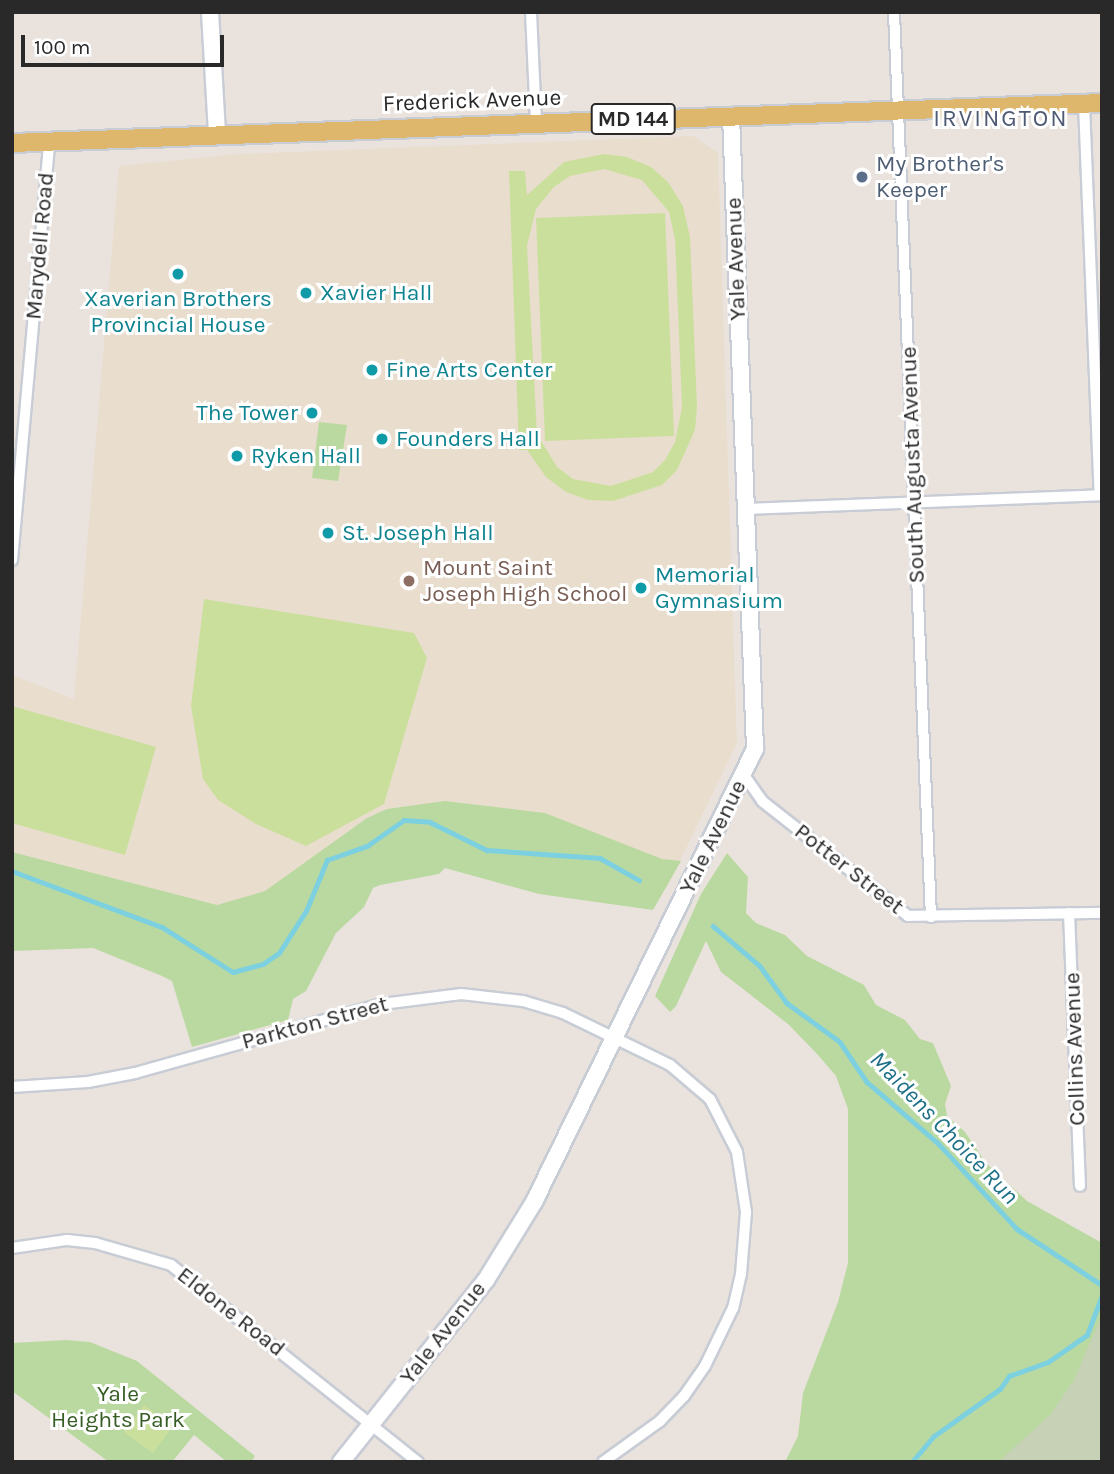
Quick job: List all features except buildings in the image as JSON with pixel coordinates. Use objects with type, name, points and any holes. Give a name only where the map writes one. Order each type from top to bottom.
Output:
[{"type":"main road","name":"Frederick Avenue","points":[[12,143],[1093,103]]},
{"type":"street","points":[[210,12],[217,134]]},
{"type":"street","points":[[531,12],[536,123]]},
{"type":"street","name":"South Augusta Avenue","points":[[894,12],[931,917]]},
{"type":"street","points":[[744,509],[1101,495],[1093,103]]},
{"type":"street","name":"Yale Avenue","points":[[341,1462],[486,1280],[534,1202],[755,749],[731,116]]},
{"type":"street","name":"Marydell Road","points":[[12,560],[49,142]]},
{"type":"street","name":"Potter Street","points":[[744,775],[762,801],[901,912],[931,917],[1102,913]]},
{"type":"street","name":"Collins Avenue","points":[[1069,913],[1080,1186]]},
{"type":"street","name":"Parkton Street","points":[[12,1087],[88,1082],[135,1073],[382,1004],[432,995],[523,1001],[615,1037]]},
{"type":"street","points":[[603,1462],[660,1421],[705,1366],[733,1308],[747,1243],[744,1182],[737,1152],[710,1099],[678,1070],[615,1037]]},
{"type":"street","name":"Eldone Road","points":[[12,1248],[68,1240],[95,1243],[171,1265],[418,1462]]},
{"type":"shaded area","name":"Mount Saint Joseph High School","points":[[693,136],[718,153],[737,743],[667,888],[443,808],[233,918],[12,859],[12,675],[74,699],[119,166],[239,154]]},
{"type":"green space","points":[[604,154],[627,157],[651,167],[668,182],[683,206],[690,237],[697,407],[695,430],[677,470],[662,485],[613,501],[588,500],[566,492],[546,477],[527,450],[519,450],[509,171],[525,171],[527,195],[564,162]],"holes":[[[604,169],[642,180],[669,212],[675,239],[682,407],[675,442],[665,460],[653,472],[611,486],[573,479],[557,467],[537,434],[527,246],[536,209],[554,187],[570,176]]]},
{"type":"green space","points":[[665,213],[674,436],[545,441],[536,218]]},
{"type":"green space","points":[[319,422],[347,425],[338,481],[312,478]]},
{"type":"green space","points":[[204,599],[414,633],[427,658],[384,804],[306,846],[256,824],[218,800],[203,779],[191,706]]},
{"type":"green space","points":[[12,706],[156,747],[125,855],[12,823]]},
{"type":"green space","points":[[445,801],[545,813],[662,859],[681,861],[653,910],[539,894],[445,868],[439,874],[380,885],[373,888],[364,907],[336,933],[306,991],[293,999],[288,1020],[192,1047],[172,981],[93,948],[12,951],[12,852],[217,905],[265,891],[367,818],[387,809]]},
{"type":"green space","points":[[727,853],[748,877],[746,913],[756,923],[785,935],[807,956],[864,985],[876,1005],[905,1020],[920,1039],[933,1043],[951,1086],[945,1104],[947,1116],[965,1132],[986,1163],[1027,1201],[1102,1243],[1102,1462],[785,1462],[798,1436],[803,1393],[838,1302],[848,1263],[848,1109],[836,1076],[788,1024],[721,972],[706,941],[676,1006],[670,1012],[655,996],[701,894]]},
{"type":"green space","points":[[1102,1315],[1102,1462],[998,1462],[1050,1415],[1074,1380]]},
{"type":"green space","name":"Yale Heights Park","points":[[66,1340],[90,1342],[137,1361],[255,1456],[251,1462],[227,1462],[194,1435],[172,1462],[109,1462],[12,1391],[12,1343]]},
{"type":"green space","points":[[144,1405],[173,1426],[153,1453],[124,1432]]},
{"type":"waterway","name":"Maidens Choice Run","points":[[12,871],[162,927],[233,972],[263,964],[279,953],[306,911],[327,860],[367,846],[404,820],[430,822],[487,850],[600,858],[639,880]]},
{"type":"waterway","name":"Maidens Choice Run","points":[[713,926],[760,966],[787,1003],[840,1042],[867,1082],[938,1143],[1017,1229],[1102,1285]]},
{"type":"waterway","points":[[912,1462],[934,1436],[1000,1389],[1009,1376],[1048,1362],[1087,1335],[1102,1295]]},
{"type":"place","name":"My Brother's Keeper","points":[[862,177]]},
{"type":"place","name":"Xaverian Brothers Provincial House","points":[[178,274]]},
{"type":"place","name":"Xavier Hall","points":[[306,293]]},
{"type":"place","name":"Fine Arts Center","points":[[372,370]]},
{"type":"place","name":"The Tower","points":[[312,413]]},
{"type":"place","name":"Founders Hall","points":[[382,439]]},
{"type":"place","name":"Ryken Hall","points":[[237,456]]},
{"type":"place","name":"St. Joseph Hall","points":[[328,533]]},
{"type":"place","name":"Mount Saint Joseph High School","points":[[409,581]]},
{"type":"place","name":"Memorial Gymnasium","points":[[641,588]]},
{"type":"district","name":"IRVINGTON","points":[[1001,119]]}]
